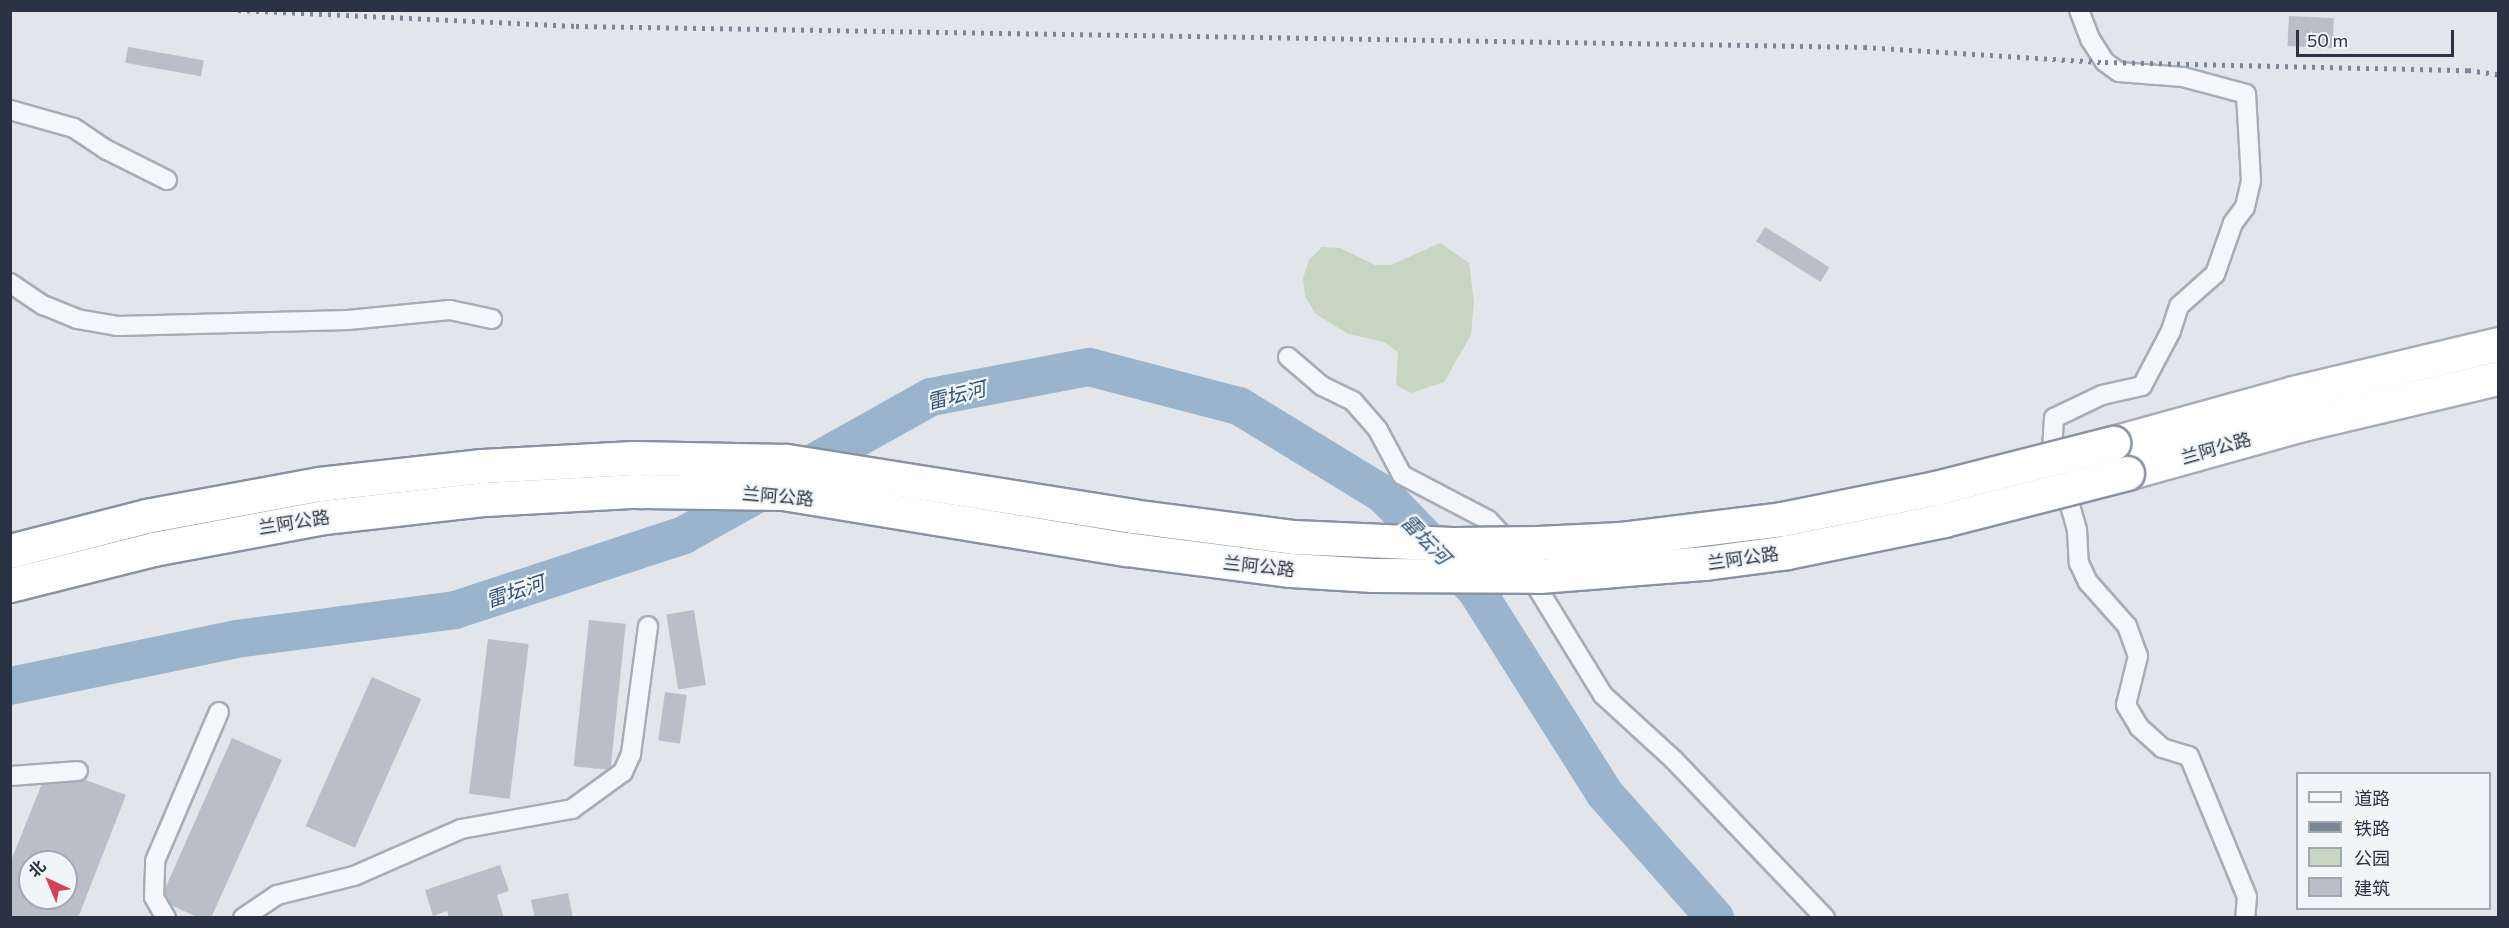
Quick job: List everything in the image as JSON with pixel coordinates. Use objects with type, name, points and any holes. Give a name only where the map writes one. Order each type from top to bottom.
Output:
[{"type":"highway","name":"兰阿公路","points":[[10,551],[146,516],[319,484],[482,466],[634,458],[786,460],[1132,516],[1294,537],[1457,544],[1538,543],[1631,537],[1782,519],[1936,488],[2113,443],[2293,393],[2499,344]]},
{"type":"highway","name":"兰阿公路","points":[[10,585],[153,549],[324,517],[485,499],[634,491],[783,493],[1138,550],[1291,570],[1456,577],[1551,575],[1693,564],[1787,552],[1944,520],[2127,473],[2302,424],[2499,378]]},
{"type":"street","points":[[2079,10],[2090,39],[2105,62],[2119,72],[2183,77],[2246,94],[2251,181],[2245,207],[2233,222],[2215,274],[2179,306],[2171,331],[2142,386],[2102,394],[2054,418],[2051,467],[2069,501],[2077,530],[2079,563],[2088,582],[2127,626],[2138,656],[2126,705],[2139,727],[2162,748],[2189,756],[2247,897],[2245,918]]},
{"type":"street","points":[[10,110],[74,128],[107,150],[167,180]]},
{"type":"street","points":[[10,284],[43,305],[77,319],[118,326],[348,320],[450,310],[492,319]]},
{"type":"street","points":[[1288,357],[1322,386],[1353,401],[1378,430],[1402,475],[1488,520],[1514,549],[1603,695],[1674,760],[1825,918]]},
{"type":"street","points":[[243,918],[277,896],[354,876],[461,830],[572,809],[623,772],[631,754],[648,626]]},
{"type":"street","points":[[166,918],[154,897],[155,861],[219,712]]},
{"type":"street","points":[[10,776],[78,771]]},
{"type":"green space","points":[[1440,243],[1469,263],[1474,302],[1471,335],[1444,382],[1411,393],[1396,385],[1398,352],[1384,342],[1348,334],[1316,314],[1305,296],[1303,278],[1309,260],[1322,247],[1340,248],[1375,265],[1391,265]]},
{"type":"building","points":[[2289,16],[2334,18],[2332,48],[2287,46]]},
{"type":"building","points":[[128,47],[204,60],[201,76],[125,63]]},
{"type":"building","points":[[1765,227],[1829,267],[1820,282],[1756,241]]},
{"type":"building","points":[[694,610],[706,685],[678,689],[666,614]]},
{"type":"building","points":[[589,620],[626,624],[610,770],[574,766]]},
{"type":"building","points":[[488,639],[529,644],[510,799],[469,794]]},
{"type":"building","points":[[372,677],[421,699],[355,848],[306,826]]},
{"type":"building","points":[[665,692],[687,695],[680,744],[658,741]]},
{"type":"building","points":[[232,738],[282,760],[211,918],[199,918],[160,900]]},
{"type":"building","points":[[49,766],[126,795],[78,918],[10,918],[10,863]]},
{"type":"building","points":[[500,865],[509,891],[497,895],[504,918],[449,918],[447,911],[433,916],[425,890]]},
{"type":"building","points":[[568,893],[573,918],[535,918],[531,900]]},
{"type":"waterway","name":"雷坛河","points":[[10,686],[236,639],[455,610],[684,535],[931,397],[1089,367],[1239,406],[1384,495],[1476,590],[1605,794],[1715,918]]},
{"type":"railway","points":[[238,10],[576,26],[1864,47],[2105,62],[2468,70],[2498,74]]}]
